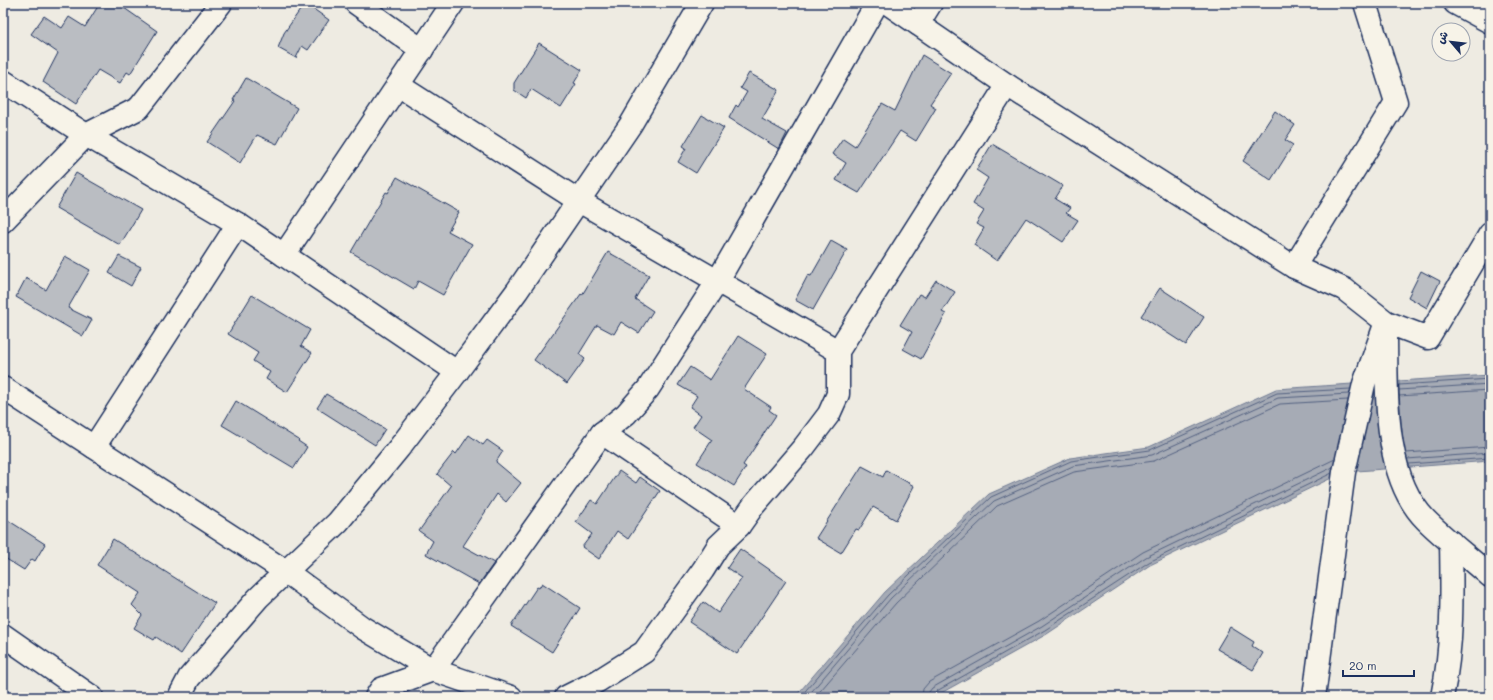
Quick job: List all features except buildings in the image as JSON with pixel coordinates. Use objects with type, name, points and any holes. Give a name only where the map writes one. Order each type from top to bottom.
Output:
[{"type":"street","points":[[3,221],[86,135],[139,108],[221,3]]},
{"type":"street","points":[[356,3],[422,50]]},
{"type":"street","points":[[284,255],[453,3]]},
{"type":"street","points":[[179,697],[189,678],[258,598],[338,522],[399,448],[457,372],[517,292],[631,124],[702,3]]},
{"type":"street","points":[[376,697],[381,689],[433,670],[602,433],[626,414],[648,389],[717,282],[877,3]]},
{"type":"street","points":[[887,3],[1007,85],[1294,267],[1344,289],[1386,322],[1428,338],[1490,234]]},
{"type":"street","points":[[918,24],[931,3]]},
{"type":"street","points":[[1294,267],[1396,102],[1365,3]]},
{"type":"street","points":[[1455,3],[1490,22]]},
{"type":"street","points":[[3,81],[86,135],[238,224],[457,372]]},
{"type":"street","points":[[398,85],[579,201],[838,351]]},
{"type":"street","points":[[566,697],[598,681],[644,652],[703,570],[718,546],[740,526],[754,505],[804,447],[829,414],[838,394],[838,351],[1007,85]]},
{"type":"street","points":[[94,447],[238,224]]},
{"type":"street","points":[[1386,322],[1389,421],[1397,470],[1408,494],[1425,519],[1490,576]]},
{"type":"street","points":[[1314,697],[1344,472],[1364,384],[1386,322]]},
{"type":"street","points":[[3,388],[286,571],[363,628],[433,670],[511,697]]},
{"type":"street","points":[[602,433],[740,526]]},
{"type":"street","points":[[1442,697],[1446,679],[1452,607],[1451,542]]},
{"type":"street","points":[[3,635],[92,697]]},
{"type":"water","points":[[1490,375],[1490,461],[1344,472],[1150,565],[1047,634],[934,697],[795,697],[885,592],[989,494],[1070,458],[1149,447],[1276,389]]}]
